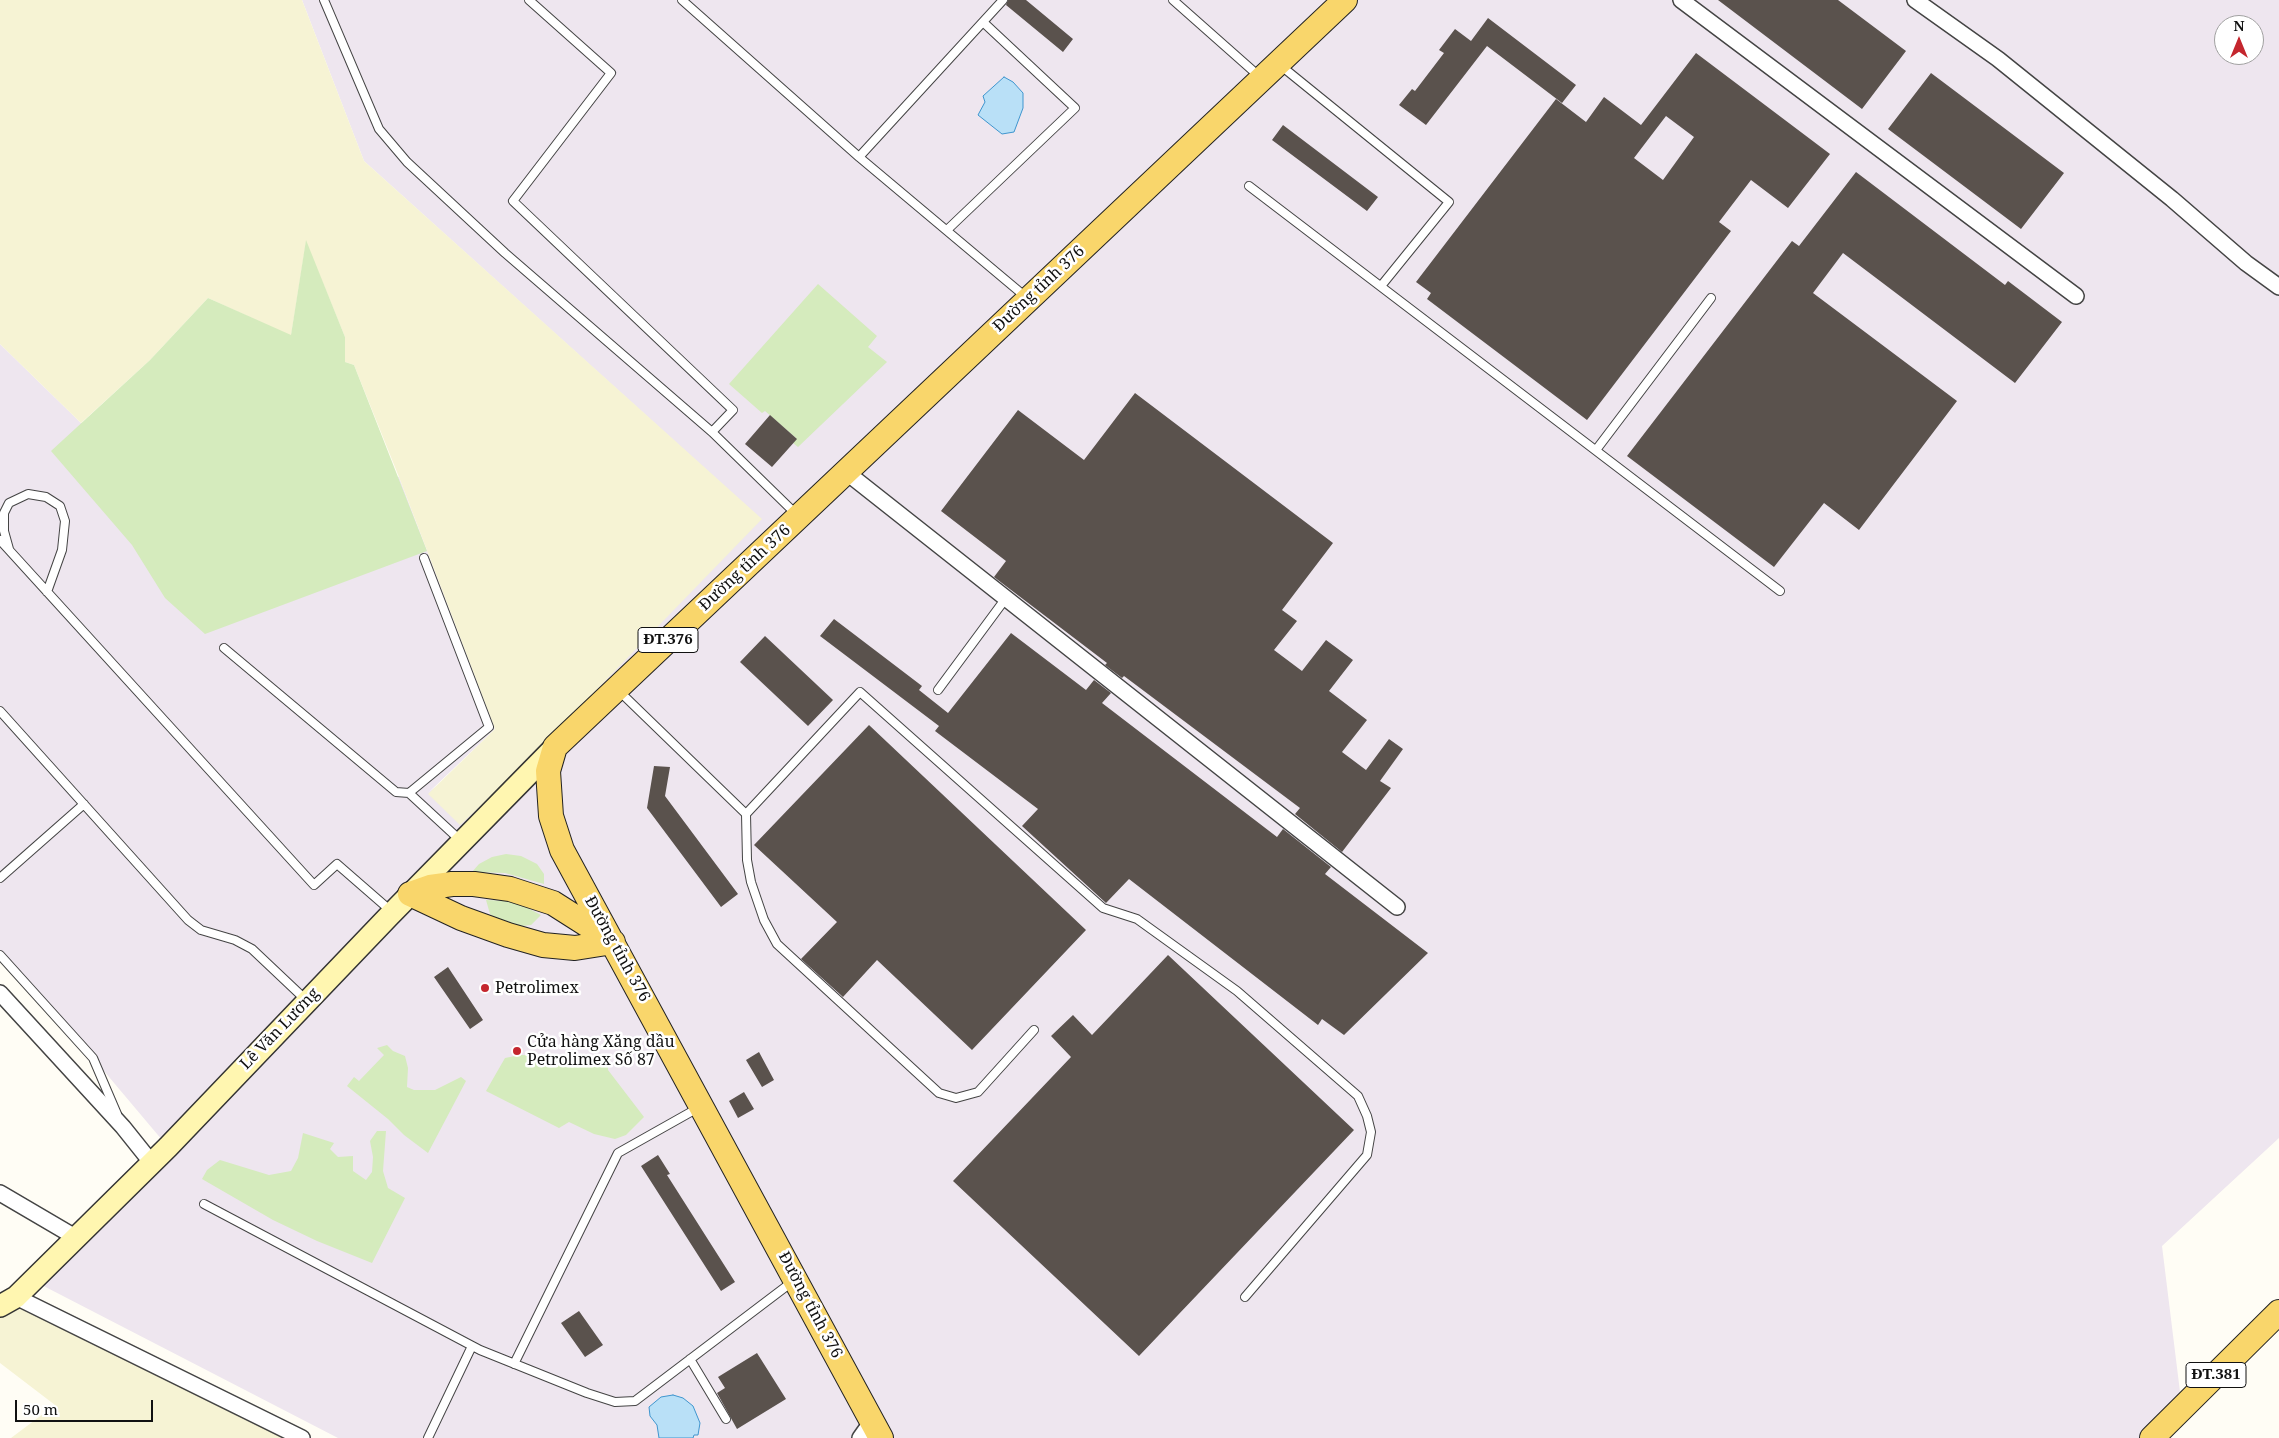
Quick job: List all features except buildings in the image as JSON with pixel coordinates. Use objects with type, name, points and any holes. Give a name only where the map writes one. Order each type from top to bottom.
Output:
[{"type":"main road","name":"Đường tỉnh 376","points":[[871,1432],[796,1280],[562,850],[551,816],[548,771],[555,747],[1345,0]]},
{"type":"main road","name":"Lê Văn Lương","points":[[6,1300],[75,1238],[168,1147],[410,894],[555,747]]},
{"type":"main road","points":[[410,894],[430,887],[452,884],[474,884],[510,890],[553,902],[613,942]]},
{"type":"main road","points":[[410,894],[461,918],[508,936],[543,945],[575,948],[613,942]]},
{"type":"main road","name":"ĐT.381","points":[[2152,1438],[2279,1312]]},
{"type":"street","points":[[1681,0],[2076,296]]},
{"type":"street","points":[[1915,0],[1998,59],[2172,199],[2246,263],[2279,287]]},
{"type":"street","points":[[846,472],[1396,907]]},
{"type":"street","points":[[0,993],[123,1127],[151,1162]]},
{"type":"street","points":[[0,1193],[75,1238]]},
{"type":"street","points":[[6,1300],[302,1438]]},
{"type":"lane","points":[[324,0],[379,129],[407,162],[505,253],[712,432],[798,516]]},
{"type":"lane","points":[[529,0],[611,73],[513,201],[733,410],[712,432]]},
{"type":"lane","points":[[682,0],[859,157],[1029,299]]},
{"type":"lane","points":[[859,157],[1003,0]]},
{"type":"lane","points":[[1173,0],[1449,202],[1381,286]]},
{"type":"lane","points":[[947,230],[1075,108],[983,22]]},
{"type":"lane","points":[[1249,186],[1780,591]]},
{"type":"lane","points":[[1596,450],[1711,298]]},
{"type":"lane","points":[[10,550],[4,532],[4,513],[9,502],[28,494],[46,497],[60,506],[64,521],[62,550],[47,592]]},
{"type":"lane","points":[[0,540],[314,885],[337,864],[392,913]]},
{"type":"lane","points":[[410,793],[489,727],[424,558]]},
{"type":"lane","points":[[938,690],[1006,598]]},
{"type":"lane","points":[[224,648],[396,792],[410,793],[461,842]]},
{"type":"lane","points":[[617,689],[746,814]]},
{"type":"lane","points":[[1034,1030],[978,1092],[956,1098],[939,1093],[777,944],[764,920],[751,882],[747,860],[746,814],[860,692],[1103,908],[1137,919],[1237,990],[1358,1096],[1367,1116],[1370,1132],[1367,1155],[1245,1297]]},
{"type":"lane","points":[[0,711],[188,920],[201,930],[235,940],[252,948],[307,1001]]},
{"type":"lane","points":[[0,878],[84,804]]},
{"type":"lane","points":[[0,954],[93,1058],[123,1127]]},
{"type":"lane","points":[[514,1364],[618,1152],[702,1105]]},
{"type":"lane","points":[[204,1204],[472,1346],[615,1402],[636,1401],[796,1280]]},
{"type":"lane","points":[[428,1438],[472,1346]]},
{"type":"lane","points":[[690,1359],[726,1420]]},
{"type":"shaded area","points":[[0,0],[302,0],[364,161],[762,519],[512,777],[460,825],[428,794],[495,729],[399,477],[354,365],[345,362],[345,337],[306,242],[291,336],[208,298],[150,360],[81,423],[0,344]]},
{"type":"shaded area","points":[[302,0],[2279,0],[2279,1138],[2162,1246],[2181,1400],[2151,1438],[338,1438],[32,1280],[168,1147],[93,1058],[0,955],[0,344],[81,423],[399,477],[495,729],[428,793],[761,519],[364,161]]},
{"type":"shaded area","points":[[10,1301],[302,1438],[11,1438],[55,1405],[0,1363],[0,1306]]},
{"type":"green space","points":[[306,240],[345,337],[345,362],[354,365],[427,551],[205,634],[165,598],[132,545],[51,451],[150,360],[208,298],[291,335]]},
{"type":"green space","points":[[818,284],[877,336],[868,347],[887,362],[798,447],[793,443],[796,438],[765,411],[762,413],[729,384]]},
{"type":"green space","points":[[506,854],[521,856],[537,864],[544,874],[544,884],[505,873],[472,872],[479,864],[492,857]]},
{"type":"green space","points":[[486,900],[509,901],[541,915],[531,925],[522,926],[494,917],[490,914]]},
{"type":"green space","points":[[387,1045],[393,1051],[405,1056],[408,1068],[407,1087],[414,1090],[435,1090],[461,1077],[466,1081],[428,1153],[347,1086],[354,1077],[359,1081],[384,1055],[377,1048]]},
{"type":"green space","points":[[520,1055],[608,1056],[611,1059],[608,1063],[608,1070],[644,1117],[626,1135],[615,1139],[594,1134],[569,1122],[559,1128],[486,1091],[505,1058]]},
{"type":"green space","points":[[377,1131],[386,1131],[383,1171],[388,1188],[405,1198],[372,1263],[317,1241],[273,1220],[202,1179],[207,1170],[220,1160],[269,1175],[291,1171],[298,1158],[303,1133],[334,1143],[330,1149],[338,1157],[353,1156],[353,1171],[366,1180],[372,1172],[373,1157],[370,1141]]},
{"type":"water","points":[[1004,77],[1013,82],[1023,93],[1023,108],[1014,132],[1002,134],[978,115],[985,102],[983,96]]},
{"type":"water","points":[[673,1395],[683,1398],[693,1406],[700,1423],[698,1435],[694,1435],[693,1438],[659,1438],[657,1425],[650,1416],[649,1407],[661,1397]]},
{"type":"place","name":"Petrolimex","points":[[485,988]]},
{"type":"place","name":"Cửa hàng Xăng dầu Petrolimex Số 87","points":[[517,1051]]}]
